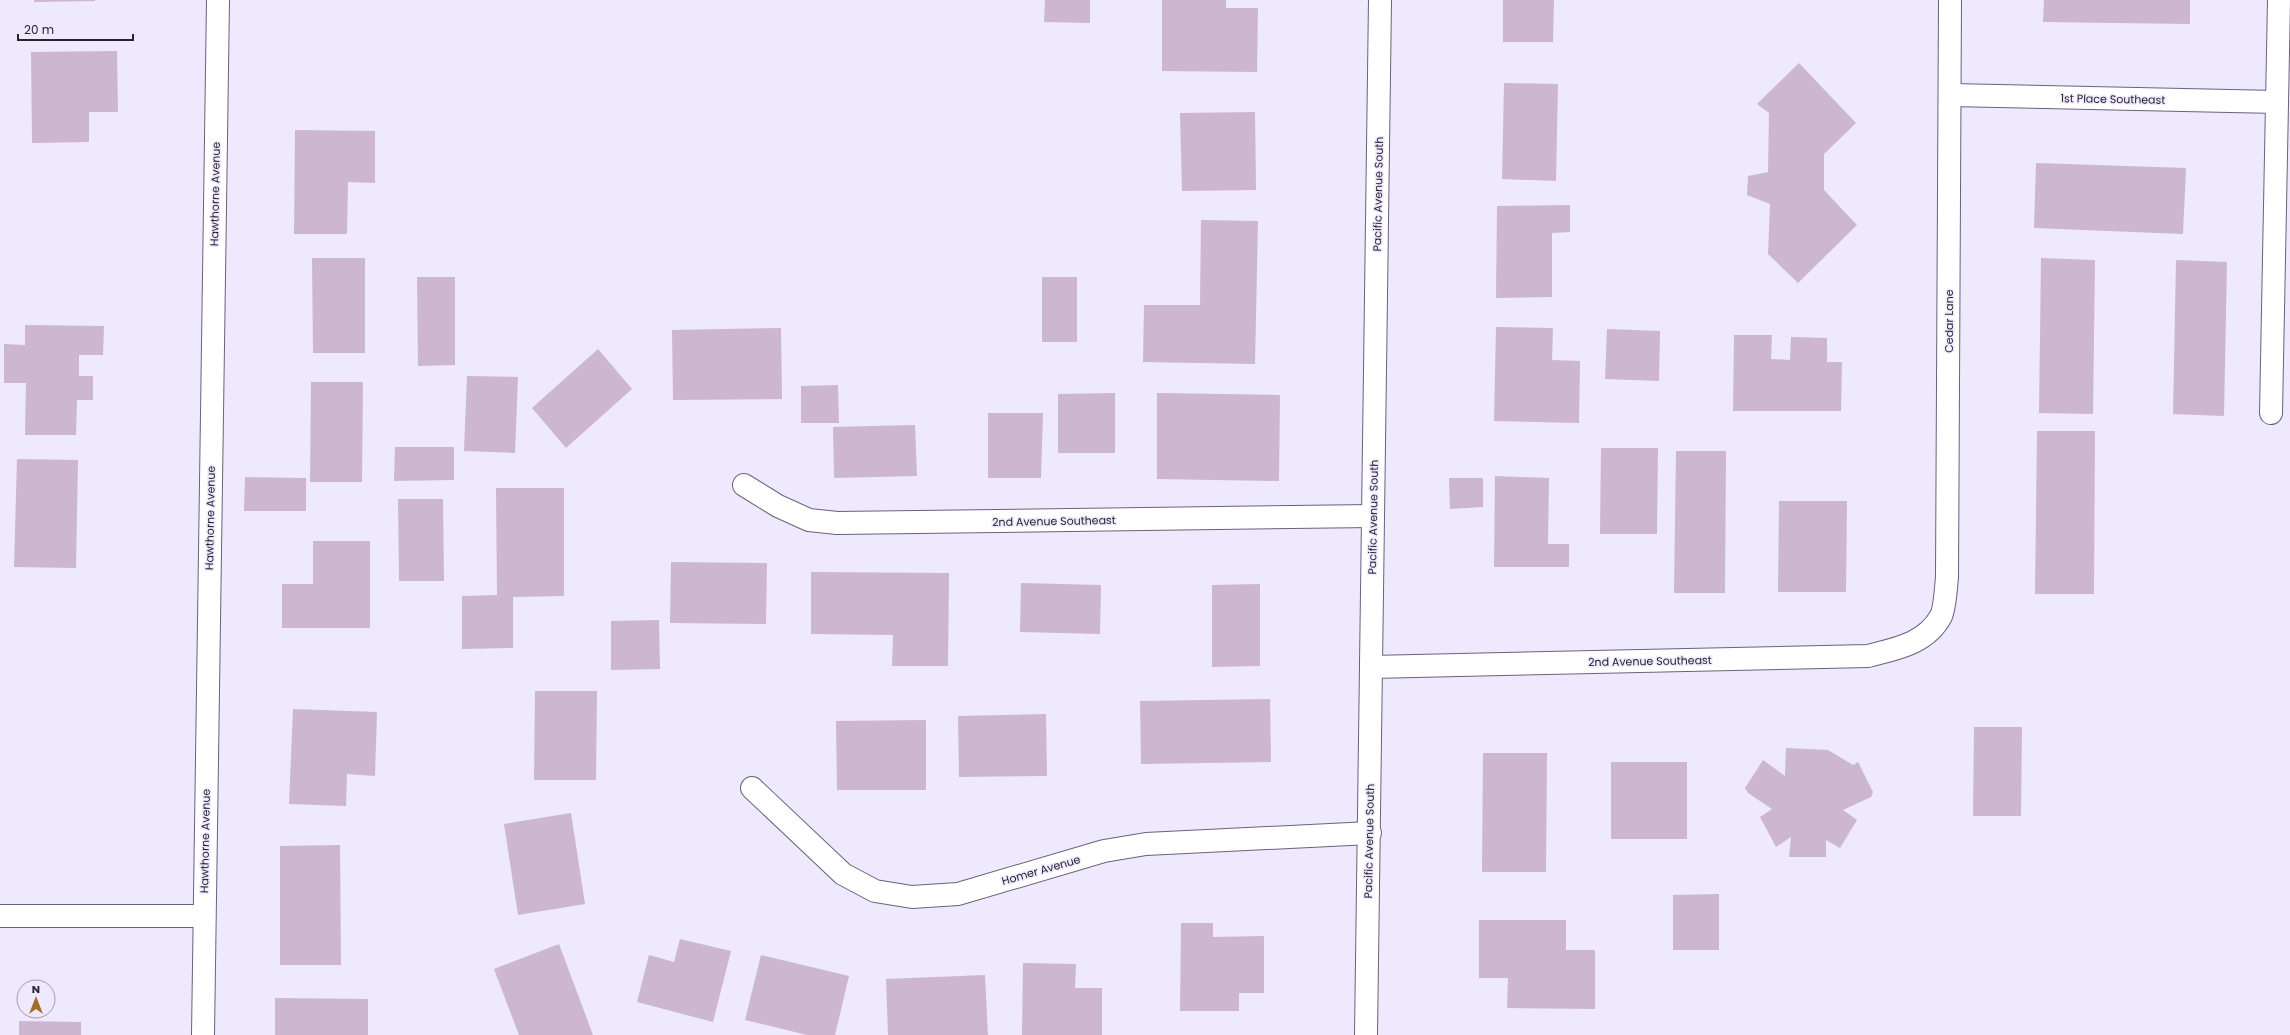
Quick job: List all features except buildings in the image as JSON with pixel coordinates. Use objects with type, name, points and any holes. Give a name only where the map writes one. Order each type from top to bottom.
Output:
[{"type":"street","name":"Hawthorne Avenue","points":[[202,1035],[218,0]]},
{"type":"street","name":"Pacific Avenue South","points":[[1366,1035],[1370,833],[1380,0]]},
{"type":"street","name":"Cedar Lane","points":[[1924,636],[1942,616],[1947,577],[1950,0]]},
{"type":"street","points":[[2272,413],[2279,0]]},
{"type":"street","name":"1st Place Southeast","points":[[1950,95],[2277,102]]},
{"type":"street","name":"2nd Avenue Southeast","points":[[744,485],[778,506],[809,520],[837,523],[1373,516]]},
{"type":"street","name":"2nd Avenue Southeast","points":[[1371,667],[1868,656],[1907,646],[1924,636]]},
{"type":"street","name":"Homer Avenue","points":[[752,788],[844,874],[875,891],[912,897],[958,894],[1104,852],[1146,844],[1370,833]]},
{"type":"street","points":[[0,916],[204,916]]}]
